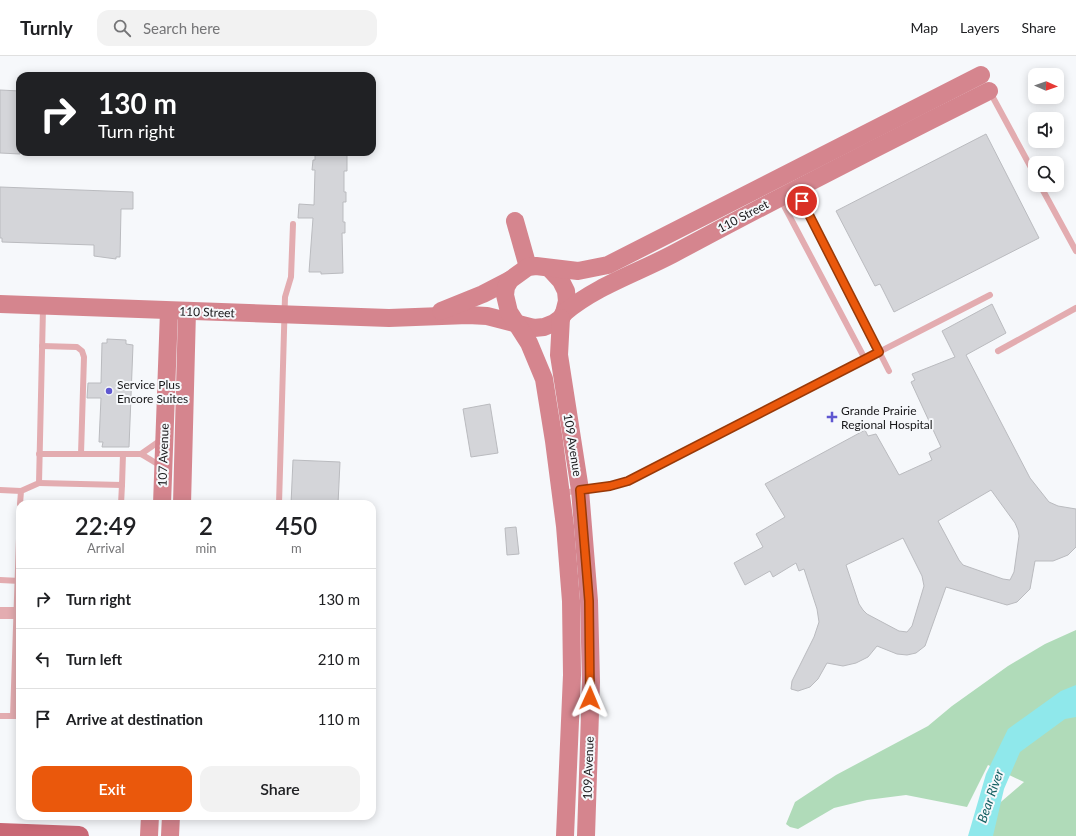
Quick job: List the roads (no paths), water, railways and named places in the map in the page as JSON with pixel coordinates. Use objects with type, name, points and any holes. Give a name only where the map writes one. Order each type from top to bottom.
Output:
[{"type":"main road","points":[[0,833],[79,836]]},
{"type":"street","name":"110 Street","points":[[548,268],[578,271],[608,266],[792,181],[985,83]]},
{"type":"street","name":"110 Street","points":[[563,315],[590,295],[654,265],[775,189]]},
{"type":"street","points":[[515,221],[528,267]]},
{"type":"street","points":[[536,266],[548,268],[561,281],[566,291],[566,301],[563,315],[544,327],[534,328],[518,325],[509,312],[506,304],[506,287],[510,280],[528,267],[536,266]]},
{"type":"street","name":"110 Street","points":[[415,318],[454,306],[510,280]]},
{"type":"street","name":"110 Street","points":[[0,304],[169,311],[415,318],[468,315],[487,316],[518,325]]},
{"type":"street","points":[[169,311],[178,328],[179,336],[177,450],[182,480]]},
{"type":"street","name":"107 Avenue","points":[[162,500],[169,311]]},
{"type":"street","name":"107 Avenue","points":[[182,500],[187,311]]},
{"type":"street","name":"109 Avenue","points":[[563,315],[559,349],[560,366],[574,438],[588,568],[591,641],[586,836]]},
{"type":"street","name":"109 Avenue","points":[[518,325],[534,354],[544,380],[561,493],[568,569],[572,632],[572,675],[565,836]]},
{"type":"street","points":[[0,613],[16,613]]},
{"type":"street","points":[[149,836],[150,820]]},
{"type":"street","points":[[170,836],[171,820]]},
{"type":"lane","points":[[985,83],[1028,163]]},
{"type":"lane","points":[[792,181],[889,371]]},
{"type":"lane","points":[[775,189],[865,359]]},
{"type":"lane","points":[[1044,192],[1076,251]]},
{"type":"lane","points":[[279,500],[285,314],[286,297],[291,277],[293,224]]},
{"type":"lane","points":[[561,493],[610,486],[628,481],[990,295]]},
{"type":"lane","points":[[39,483],[42,306]]},
{"type":"lane","points":[[998,351],[1076,308]]},
{"type":"lane","points":[[42,346],[78,347],[82,351],[84,357],[81,454]]},
{"type":"lane","points":[[141,454],[164,438]]},
{"type":"lane","points":[[39,454],[141,454],[163,467]]},
{"type":"lane","points":[[121,500],[123,454]]},
{"type":"lane","points":[[0,490],[21,491],[39,483],[122,484]]},
{"type":"lane","points":[[20,500],[21,491]]},
{"type":"lane","points":[[0,580],[16,581]]},
{"type":"lane","points":[[0,716],[16,716]]},
{"type":"water","name":"Bear River","points":[[1076,685],[1076,717],[1065,719],[1020,752],[1004,789],[993,836],[968,836],[986,774],[1008,729],[1061,691]]},
{"type":"place","name":"Service Plus Encore Suites","points":[[109,391]]},
{"type":"place","name":"Grande Prairie Regional Hospital","points":[[832,417]]}]
